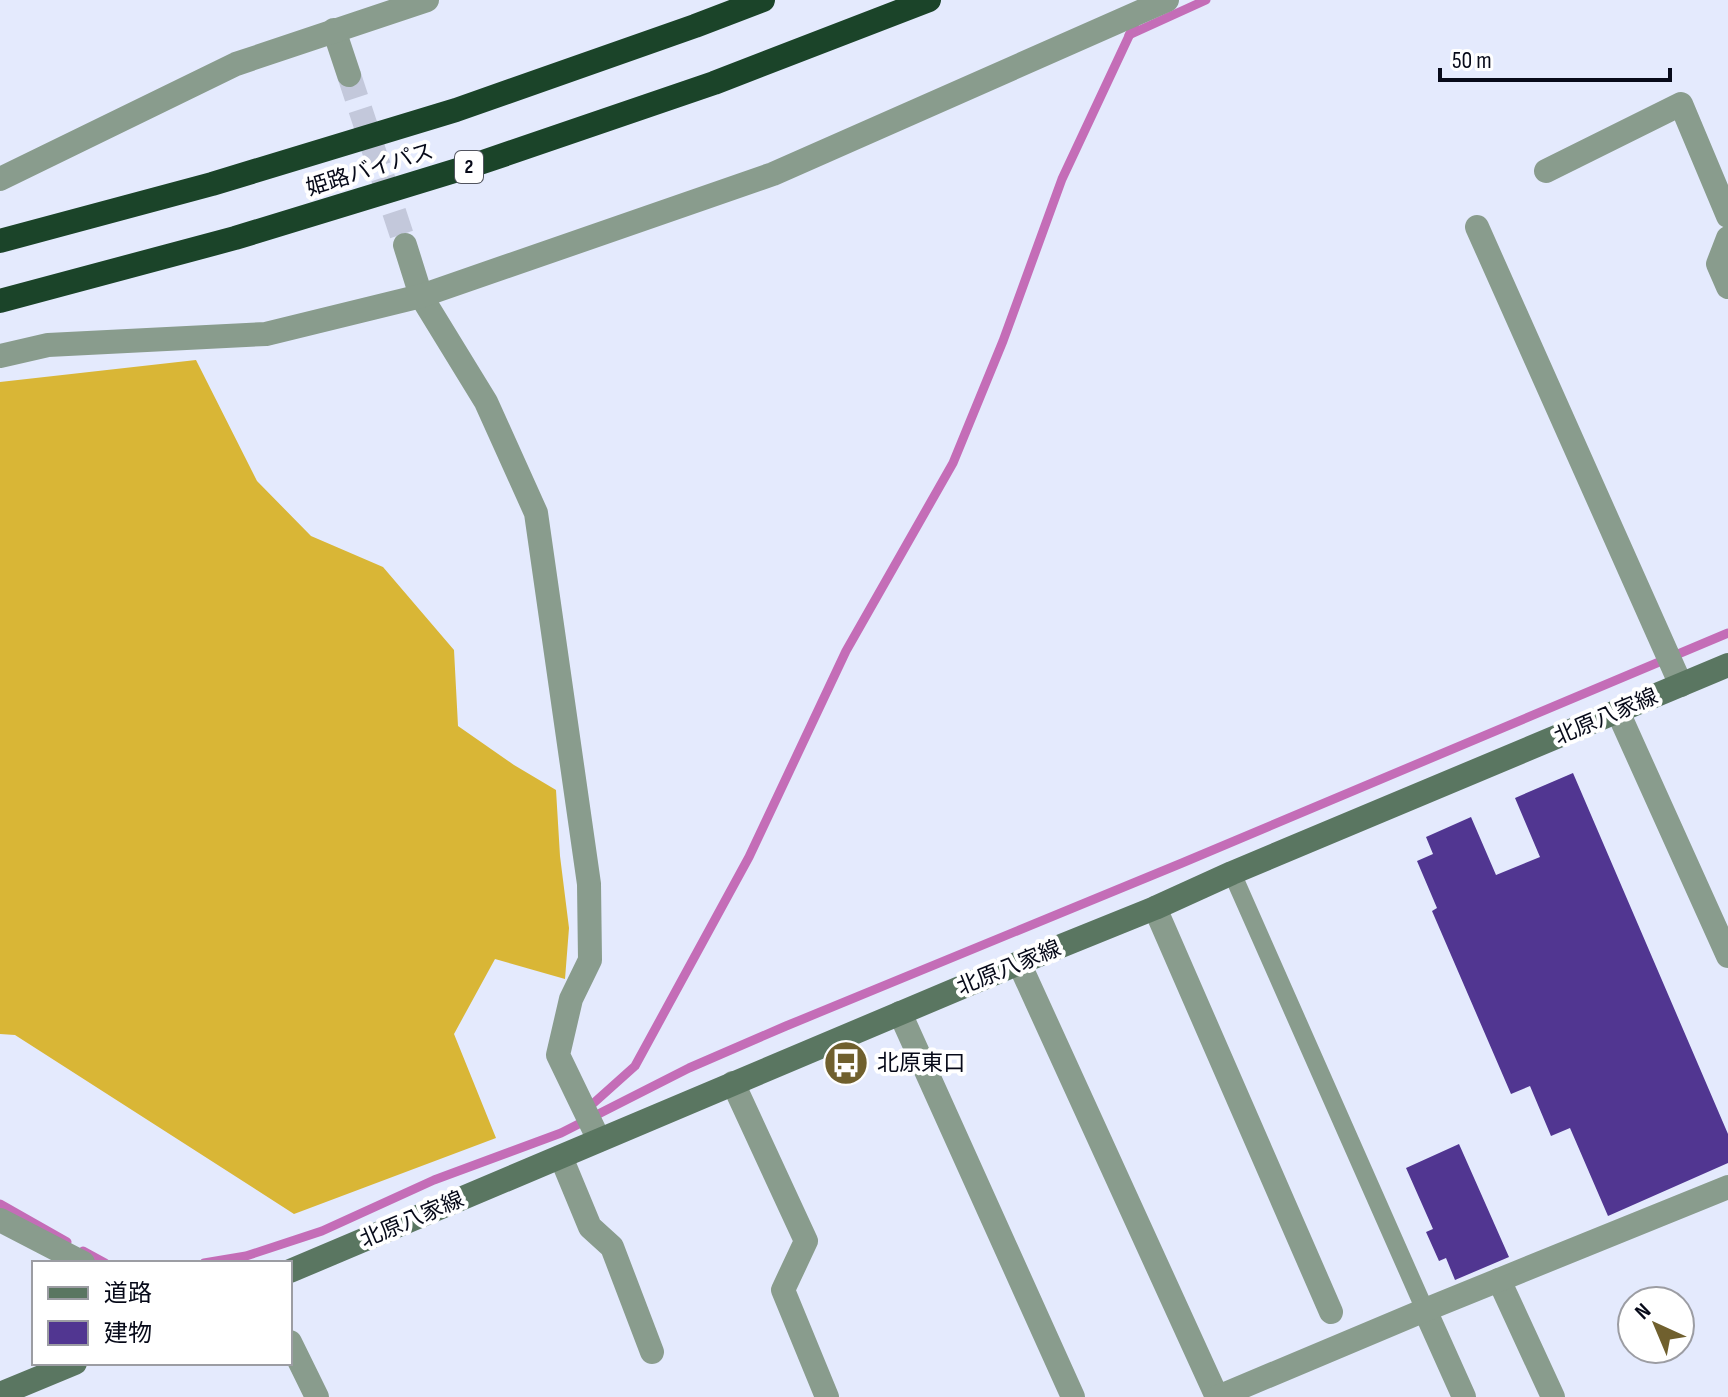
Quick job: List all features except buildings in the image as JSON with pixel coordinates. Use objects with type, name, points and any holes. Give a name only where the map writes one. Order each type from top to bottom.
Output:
[{"type":"highway","name":"姫路バイパス","points":[[0,241],[212,184],[456,110],[763,0]]},
{"type":"highway","name":"姫路バイパス","points":[[0,301],[235,238],[474,165],[714,83],[929,0]]},
{"type":"main road","name":"北原八家線","points":[[292,1270],[1728,665]]},
{"type":"main road","points":[[0,1394],[70,1365]]},
{"type":"street","points":[[0,179],[236,64],[427,0]]},
{"type":"street","points":[[0,356],[48,345],[266,334],[421,296],[773,174],[1167,0]]},
{"type":"street","points":[[334,30],[349,75]]},
{"type":"street","points":[[1546,171],[1681,104],[1728,216]]},
{"type":"street","points":[[1477,227],[1681,685]]},
{"type":"street","points":[[1728,238],[1718,264],[1728,287]]},
{"type":"street","points":[[405,245],[421,296],[486,402],[536,513],[589,884],[590,960],[571,999],[558,1055],[599,1140]]},
{"type":"street","points":[[1618,712],[1728,956]]},
{"type":"street","points":[[1155,908],[1331,1312]]},
{"type":"street","points":[[1019,963],[1218,1397],[1728,1187]]},
{"type":"street","points":[[900,1013],[1073,1397]]},
{"type":"street","points":[[733,1083],[806,1241],[783,1290],[827,1397]]},
{"type":"street","points":[[561,1157],[590,1227],[612,1247],[652,1352]]},
{"type":"street","points":[[0,1220],[79,1261]]},
{"type":"street","points":[[1499,1280],[1553,1397]]},
{"type":"street","points":[[1425,1310],[1464,1397]]},
{"type":"street","points":[[292,1346],[317,1397]]},
{"type":"lane","points":[[1232,873],[1425,1310]]},
{"type":"shaded area","points":[[196,360],[257,481],[311,536],[383,567],[454,650],[458,726],[556,790],[569,928],[565,979],[495,959],[454,1034],[496,1138],[294,1214],[15,1035],[0,1034],[0,382]]},
{"type":"waterway","points":[[1129,35],[1206,0]]},
{"type":"waterway","points":[[587,1109],[635,1066],[749,857],[846,651],[953,463],[1003,341],[1062,179],[1136,21]]},
{"type":"waterway","points":[[216,1261],[246,1256],[322,1231],[434,1180],[561,1133],[689,1068],[786,1026],[1728,633]]},
{"type":"waterway","points":[[0,1204],[67,1242]]},
{"type":"waterway","points":[[83,1251],[101,1261]]},
{"type":"tunnel","points":[[349,75],[405,245]]},
{"type":"place","name":"北原東口","points":[[846,1063]]}]
